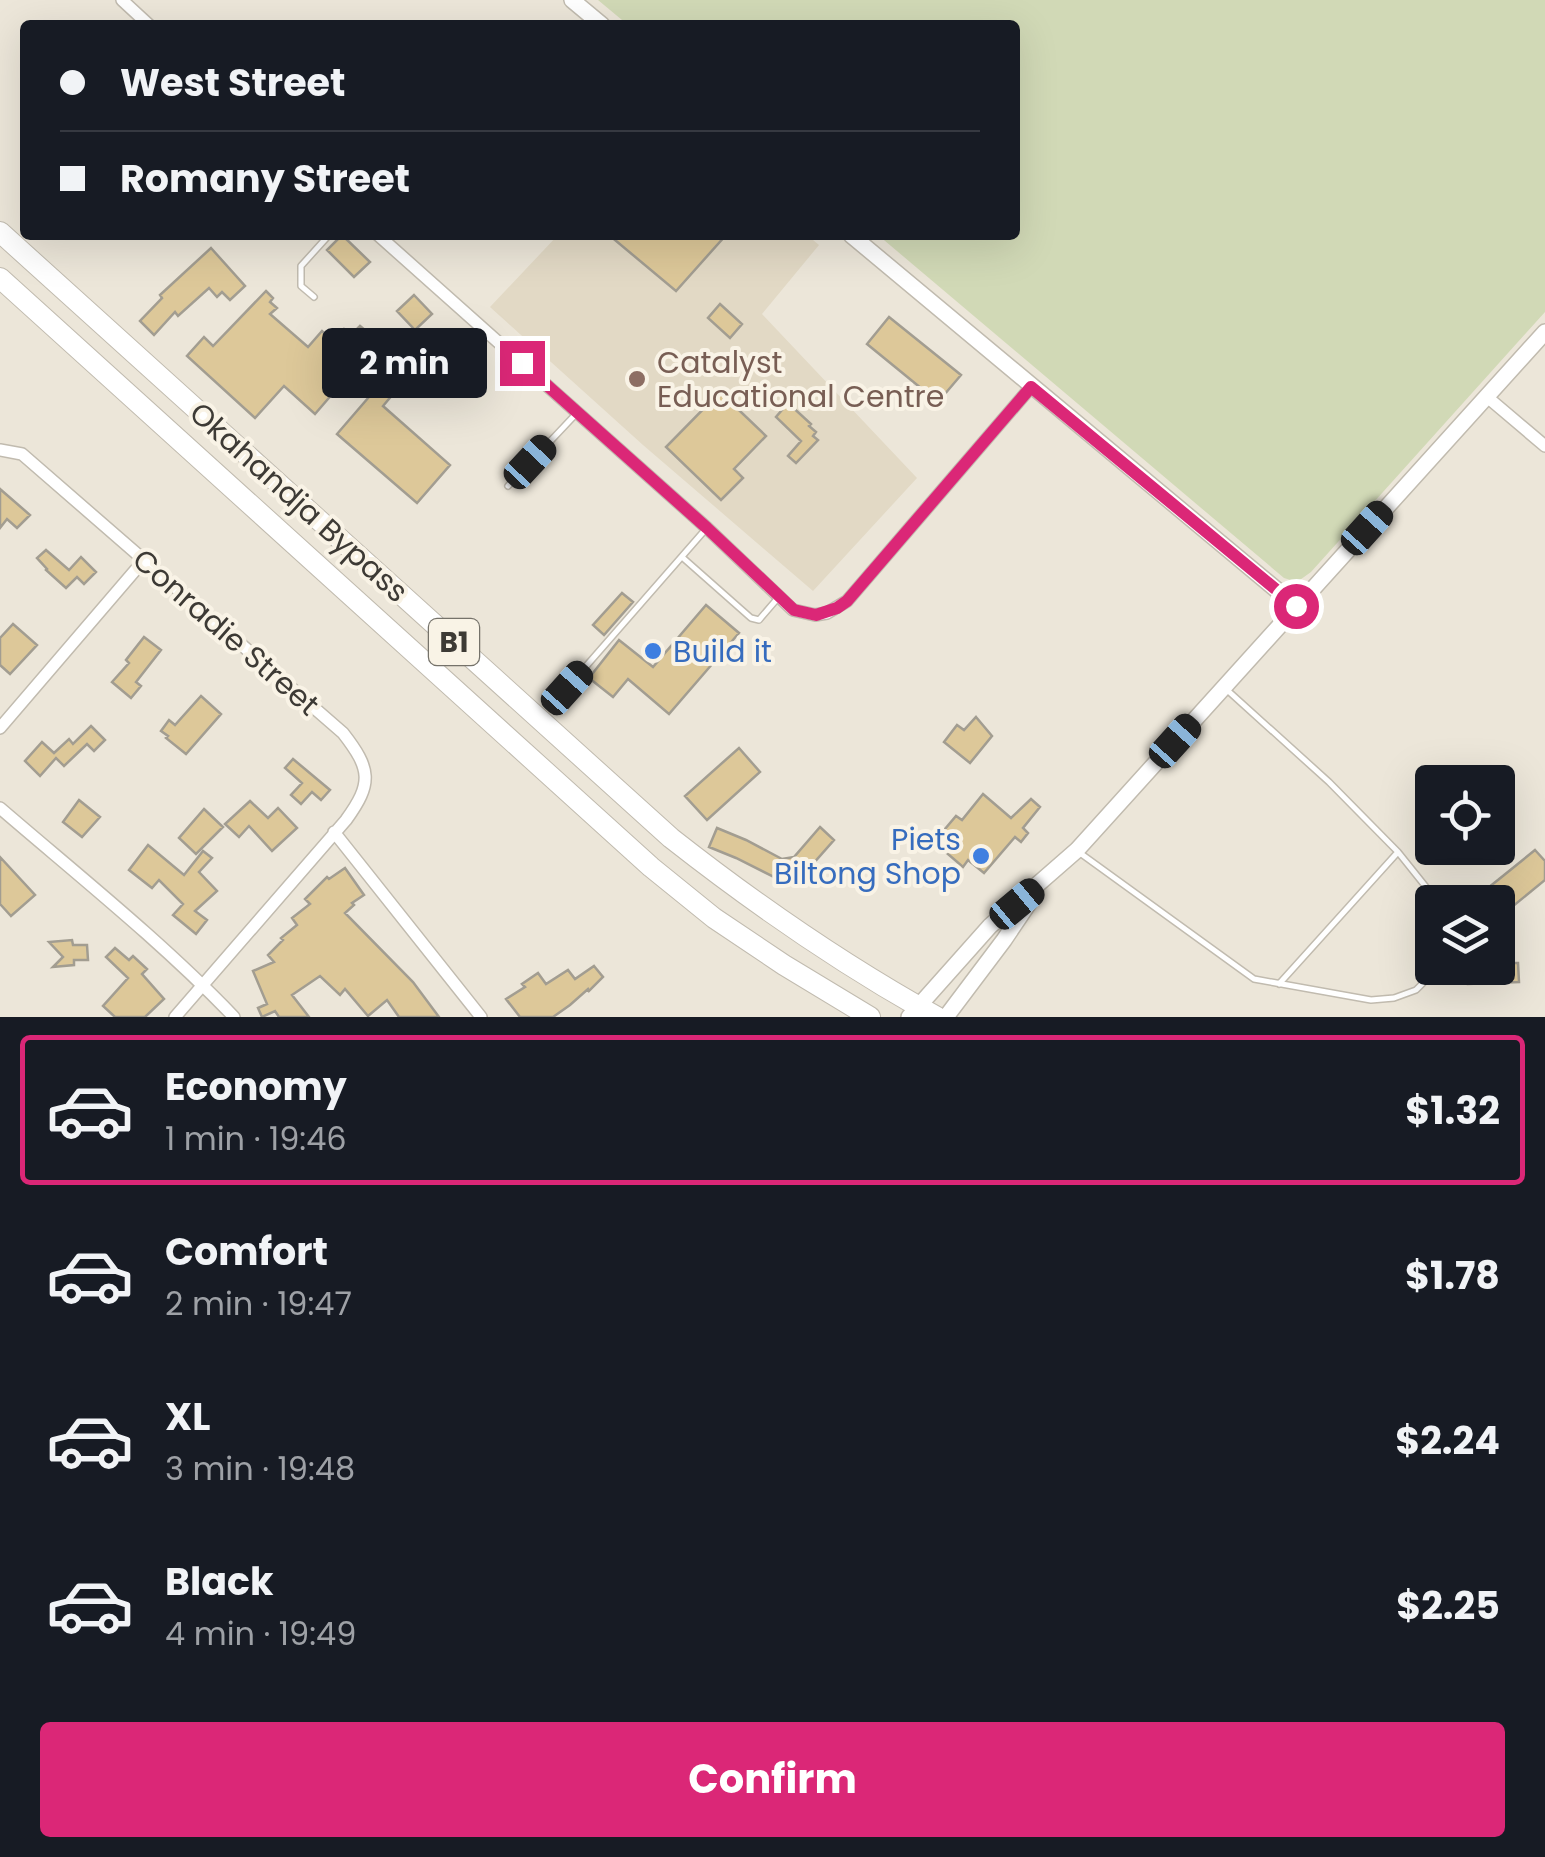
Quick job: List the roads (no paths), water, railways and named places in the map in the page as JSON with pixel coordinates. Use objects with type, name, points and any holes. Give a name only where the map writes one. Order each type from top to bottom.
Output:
[{"type":"highway","name":"Okahandja Bypass","points":[[0,232],[670,838],[736,889],[921,1014]]},
{"type":"highway","name":"Okahandja Bypass","points":[[0,278],[650,867],[728,928],[870,1017]]},
{"type":"street","points":[[122,0],[144,20]]},
{"type":"street","points":[[572,0],[596,20]]},
{"type":"street","points":[[384,240],[779,597],[794,610],[816,615],[847,601],[1031,387]]},
{"type":"street","points":[[857,240],[1296,606]]},
{"type":"street","points":[[921,1014],[990,926],[1077,850],[1545,332]]},
{"type":"street","points":[[1486,396],[1545,446]]},
{"type":"street","name":"Conradie Street","points":[[0,450],[22,454],[344,734],[363,761],[365,787],[359,802],[175,1017]]},
{"type":"street","points":[[0,728],[144,560]]},
{"type":"street","points":[[0,808],[203,985],[234,1017]]},
{"type":"street","points":[[334,832],[482,1017]]},
{"type":"street","points":[[946,1017],[1044,881]]},
{"type":"lane","points":[[314,297],[302,286],[301,266],[324,240]]},
{"type":"lane","points":[[508,486],[577,413]]},
{"type":"lane","points":[[567,688],[707,528]]},
{"type":"lane","points":[[682,558],[750,618],[759,620],[779,597]]},
{"type":"lane","points":[[1224,687],[1328,782],[1398,852],[1424,885]]},
{"type":"lane","points":[[1077,850],[1254,979],[1371,1000],[1394,998],[1421,985]]},
{"type":"lane","points":[[1279,984],[1398,852]]},
{"type":"place","name":"Catalyst Educational Centre","points":[[637,379]]},
{"type":"place","name":"Build it","points":[[653,651]]},
{"type":"place","name":"Piets Biltong Shop","points":[[981,856]]}]
